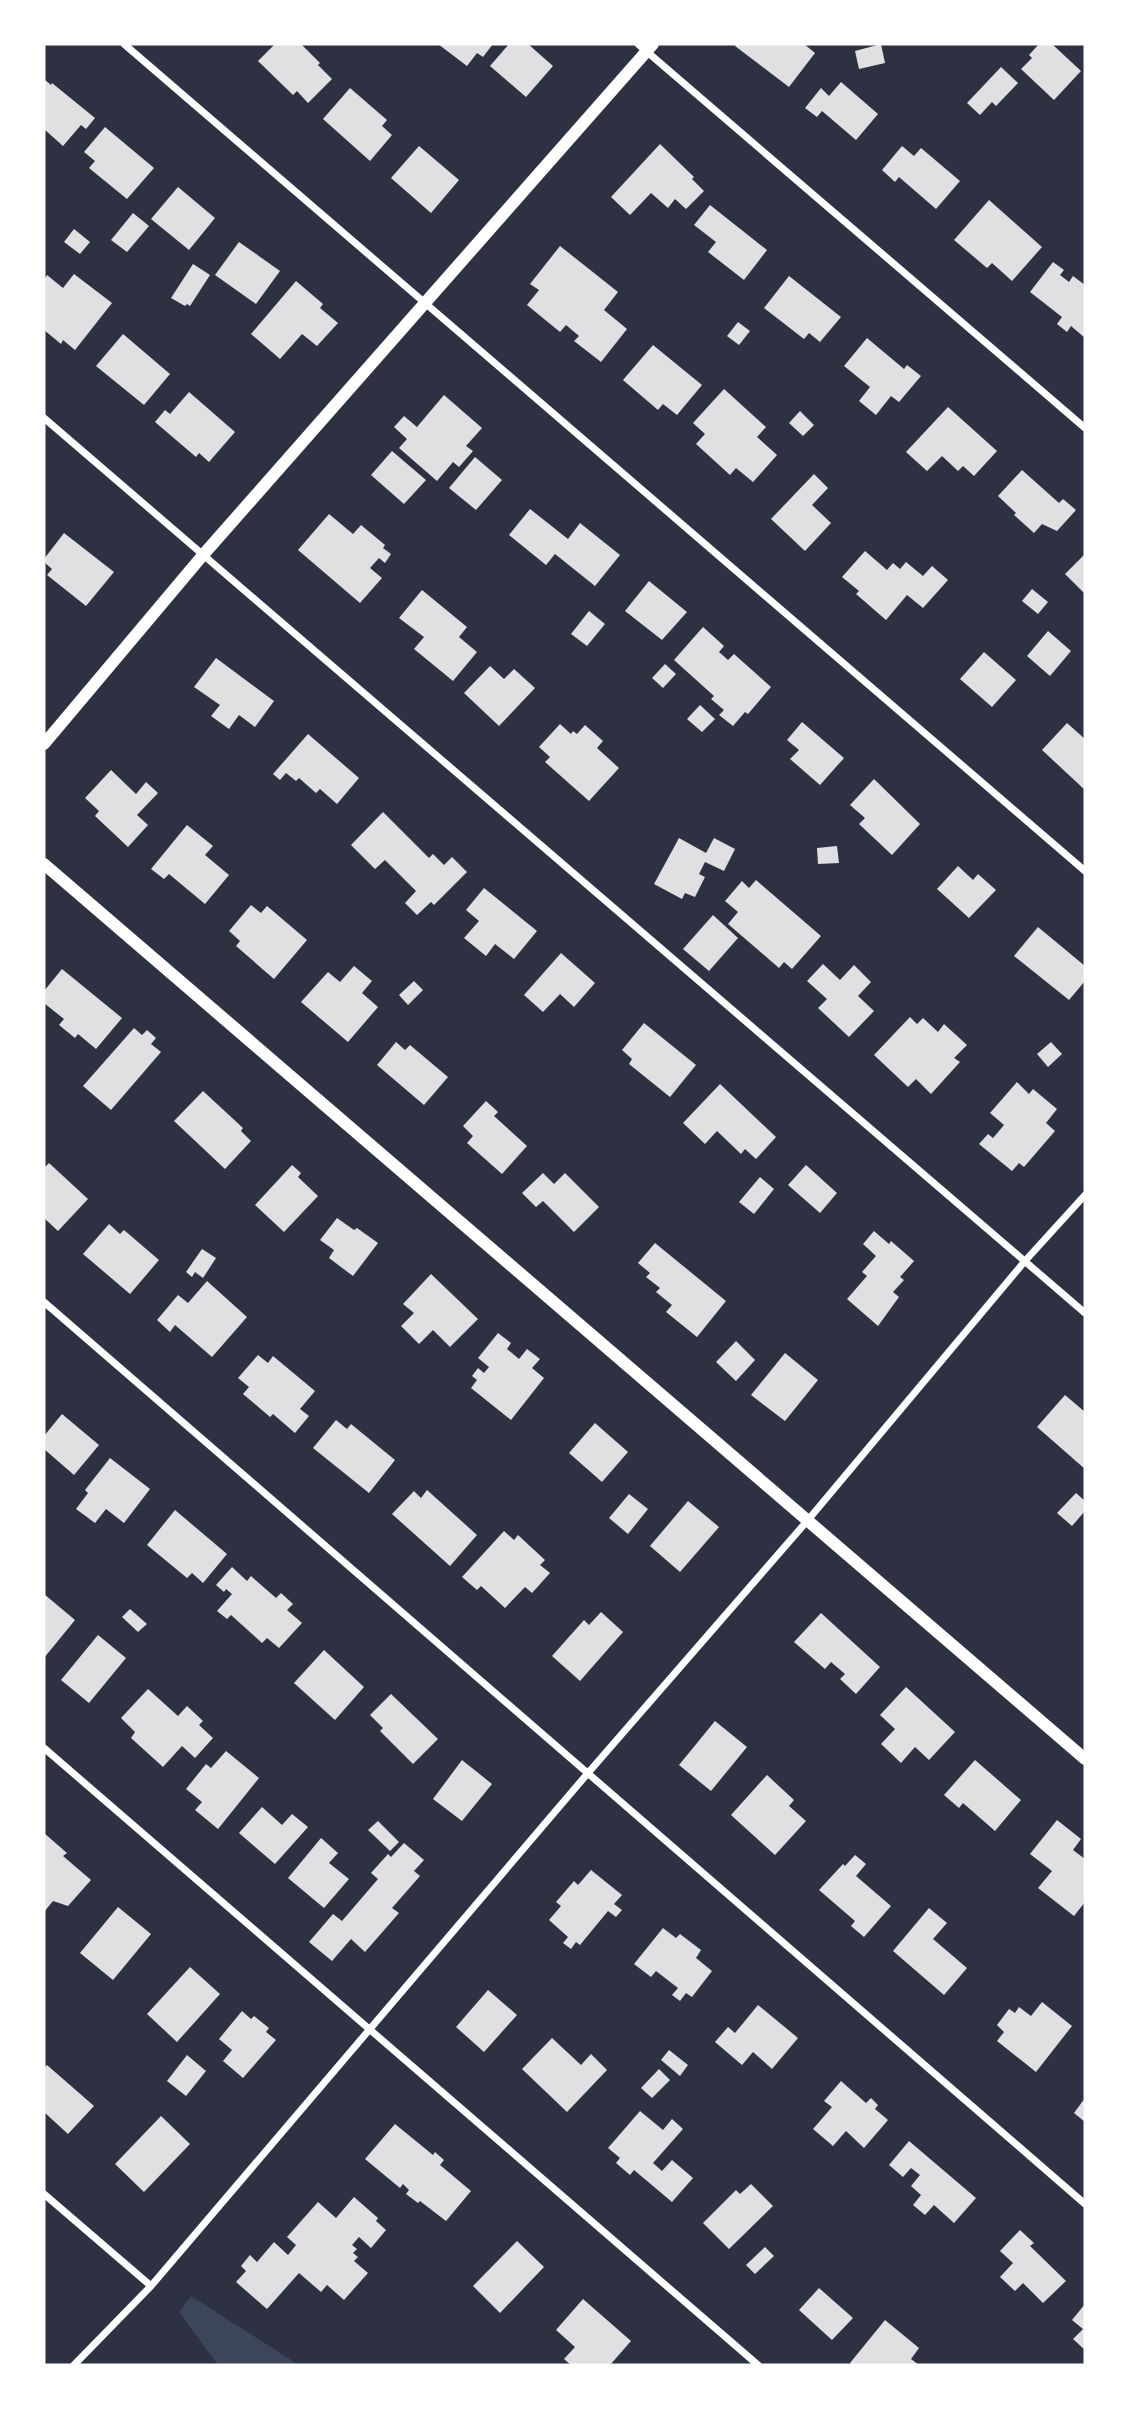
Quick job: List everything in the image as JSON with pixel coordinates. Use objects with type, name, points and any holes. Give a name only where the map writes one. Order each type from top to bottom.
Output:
[{"type":"street","points":[[124,44],[1085,871]]},
{"type":"street","points":[[44,744],[203,555],[646,46],[1085,428]]},
{"type":"street","points":[[44,418],[1085,1313]]},
{"type":"street","points":[[44,864],[1085,1759]]},
{"type":"street","points":[[74,2365],[151,2286],[588,1773],[808,1520],[1025,1261],[1085,1195]]},
{"type":"street","points":[[44,1302],[1085,2204]]},
{"type":"street","points":[[44,1748],[758,2365]]},
{"type":"street","points":[[44,2194],[151,2286]]},
{"type":"shaded area","points":[[191,2296],[299,2365],[218,2365],[179,2312]]},
{"type":"building","points":[[275,44],[301,44],[332,79],[308,103],[297,91],[293,95],[258,61]]},
{"type":"building","points":[[438,44],[493,44],[483,57],[477,53],[467,66]]},
{"type":"building","points":[[509,44],[528,44],[553,66],[526,97],[490,66]]},
{"type":"building","points":[[804,44],[815,53],[789,87],[735,46]]},
{"type":"building","points":[[881,44],[885,63],[859,69],[855,51]]},
{"type":"building","points":[[1039,44],[1052,44],[1081,71],[1054,100],[1021,69],[1032,58],[1029,55]]},
{"type":"building","points":[[1001,67],[1018,83],[996,106],[992,102],[980,115],[967,103]]},
{"type":"building","points":[[44,79],[95,118],[86,129],[81,125],[63,146],[44,129]]},
{"type":"building","points":[[841,82],[878,114],[856,140],[822,111],[817,117],[805,108],[821,88],[829,96]]},
{"type":"building","points":[[350,88],[387,120],[382,126],[392,135],[370,161],[323,119]]},
{"type":"building","points":[[105,127],[154,168],[127,199],[89,168],[95,161],[84,152]]},
{"type":"building","points":[[660,144],[694,177],[692,179],[704,191],[686,209],[675,199],[668,208],[651,193],[630,215],[611,197]]},
{"type":"building","points":[[419,146],[459,180],[431,213],[391,178]]},
{"type":"building","points":[[902,146],[914,156],[921,148],[960,181],[936,209],[899,177],[895,182],[882,170]]},
{"type":"building","points":[[178,187],[215,218],[189,250],[151,219]]},
{"type":"building","points":[[989,200],[1042,247],[1012,281],[992,263],[987,268],[954,240]]},
{"type":"building","points":[[710,205],[767,250],[744,280],[708,252],[716,242],[694,225]]},
{"type":"building","points":[[133,213],[149,226],[127,252],[111,240]]},
{"type":"building","points":[[74,229],[90,242],[80,254],[64,242]]},
{"type":"building","points":[[239,242],[280,271],[256,304],[215,275]]},
{"type":"building","points":[[560,246],[618,292],[604,310],[627,329],[601,362],[574,341],[579,336],[566,325],[560,332],[527,305],[539,290],[530,284]]},
{"type":"building","points":[[1053,262],[1064,270],[1060,275],[1069,282],[1073,276],[1085,285],[1085,338],[1071,326],[1067,332],[1057,324],[1062,317],[1030,292]]},
{"type":"building","points":[[193,264],[210,275],[190,306],[185,306],[171,298]]},
{"type":"building","points":[[74,274],[112,303],[75,350],[63,340],[61,344],[44,330],[44,280],[47,275],[63,288]]},
{"type":"building","points":[[789,276],[841,317],[820,342],[809,333],[804,339],[764,308]]},
{"type":"building","points":[[296,281],[323,304],[320,308],[338,323],[317,346],[302,334],[280,359],[251,334]]},
{"type":"building","points":[[738,322],[750,331],[739,345],[727,336]]},
{"type":"building","points":[[123,334],[170,374],[144,405],[96,366]]},
{"type":"building","points":[[867,338],[904,369],[907,365],[921,376],[899,402],[891,396],[876,415],[859,401],[870,387],[844,366]]},
{"type":"building","points":[[653,345],[702,385],[677,415],[663,404],[658,410],[623,380]]},
{"type":"building","points":[[724,389],[766,427],[757,437],[777,455],[753,482],[736,468],[730,475],[696,444],[705,434],[693,423]]},
{"type":"building","points":[[189,392],[235,432],[209,462],[199,453],[196,457],[155,422],[165,410],[170,414]]},
{"type":"building","points":[[444,395],[482,428],[466,446],[473,451],[459,467],[453,462],[437,481],[399,448],[407,439],[394,427],[404,416],[417,427]]},
{"type":"building","points":[[948,407],[997,451],[974,476],[963,466],[958,471],[942,456],[927,471],[906,452]]},
{"type":"building","points":[[800,411],[814,425],[803,436],[789,423]]},
{"type":"building","points":[[392,451],[426,480],[404,504],[371,475]]},
{"type":"building","points":[[475,457],[502,480],[476,510],[449,488]]},
{"type":"building","points":[[1022,470],[1059,503],[1063,499],[1076,510],[1057,531],[1042,524],[1034,533],[998,496]]},
{"type":"building","points":[[814,474],[828,488],[812,505],[831,523],[805,551],[771,519]]},
{"type":"building","points":[[530,509],[568,539],[580,523],[620,555],[595,586],[555,554],[546,565],[509,535]]},
{"type":"building","points":[[329,514],[353,534],[361,525],[385,545],[383,548],[391,554],[385,563],[379,558],[370,568],[382,578],[360,603],[298,550]]},
{"type":"building","points":[[64,533],[114,572],[86,606],[47,575],[52,569],[44,559]]},
{"type":"building","points":[[865,551],[887,570],[893,563],[900,569],[906,562],[923,576],[932,566],[948,580],[923,608],[907,595],[886,620],[856,594],[859,591],[842,577]]},
{"type":"building","points":[[1085,554],[1085,594],[1065,574]]},
{"type":"building","points":[[649,581],[687,612],[662,640],[625,611]]},
{"type":"building","points":[[1032,589],[1048,602],[1038,614],[1022,601]]},
{"type":"building","points":[[422,590],[467,627],[459,637],[477,652],[453,681],[414,649],[424,637],[399,618]]},
{"type":"building","points":[[589,611],[605,624],[587,646],[571,634]]},
{"type":"building","points":[[703,627],[724,646],[719,652],[728,660],[734,654],[771,687],[748,714],[745,712],[733,726],[719,715],[724,710],[711,699],[714,696],[674,660]]},
{"type":"building","points":[[1048,631],[1071,651],[1050,676],[1027,656]]},
{"type":"building","points":[[984,652],[1016,680],[992,707],[960,679]]},
{"type":"building","points":[[216,658],[274,701],[255,727],[239,715],[229,729],[211,716],[220,705],[194,687]]},
{"type":"building","points":[[665,664],[676,674],[663,688],[652,678]]},
{"type":"building","points":[[490,666],[504,679],[514,669],[535,688],[499,726],[464,693]]},
{"type":"building","points":[[700,705],[715,719],[702,732],[687,719]]},
{"type":"building","points":[[802,722],[844,758],[820,785],[790,759],[799,750],[787,740]]},
{"type":"building","points":[[1067,723],[1085,739],[1085,790],[1042,750]]},
{"type":"building","points":[[560,724],[571,734],[573,731],[577,734],[585,725],[603,741],[597,748],[619,768],[589,801],[545,762],[550,757],[539,747]]},
{"type":"building","points":[[308,734],[359,778],[337,804],[320,789],[316,793],[299,778],[296,781],[286,773],[280,780],[273,774]]},
{"type":"building","points":[[111,770],[136,794],[146,782],[158,793],[137,815],[148,825],[128,847],[95,816],[99,811],[85,798]]},
{"type":"building","points":[[874,779],[920,824],[892,855],[859,824],[865,818],[850,805]]},
{"type":"building","points":[[383,812],[429,858],[433,854],[444,865],[452,857],[467,872],[434,905],[431,902],[417,915],[405,903],[416,891],[385,860],[375,869],[351,845]]},
{"type":"building","points":[[187,825],[213,846],[205,855],[229,875],[205,904],[169,874],[164,879],[151,869]]},
{"type":"building","points":[[679,838],[706,853],[714,838],[735,849],[724,871],[705,862],[699,874],[705,877],[695,897],[685,893],[682,899],[654,884]]},
{"type":"building","points":[[837,846],[839,863],[818,864],[817,848]]},
{"type":"building","points":[[958,866],[973,880],[978,874],[996,890],[969,918],[937,889]]},
{"type":"building","points":[[756,880],[821,936],[792,969],[784,962],[779,968],[728,924],[738,912],[725,901],[742,881],[749,888]]},
{"type":"building","points":[[484,888],[537,931],[514,959],[495,944],[486,956],[464,938],[479,921],[466,910]]},
{"type":"building","points":[[251,905],[261,913],[267,906],[307,940],[274,979],[236,946],[240,941],[229,931]]},
{"type":"building","points":[[713,915],[738,938],[709,971],[683,949]]},
{"type":"building","points":[[1038,927],[1085,966],[1085,981],[1069,1000],[1014,956]]},
{"type":"building","points":[[561,953],[595,983],[574,1007],[560,994],[543,1012],[524,995]]},
{"type":"building","points":[[823,964],[840,980],[854,965],[871,982],[858,996],[874,1011],[849,1037],[818,1008],[827,999],[807,981]]},
{"type":"building","points":[[354,966],[372,981],[362,993],[378,1007],[348,1042],[301,1002],[328,972],[340,982]]},
{"type":"building","points":[[62,969],[122,1018],[96,1049],[78,1034],[75,1038],[59,1025],[64,1019],[44,1003],[44,991]]},
{"type":"building","points":[[414,981],[423,990],[408,1005],[399,995]]},
{"type":"building","points":[[910,1017],[917,1024],[923,1018],[938,1032],[944,1024],[967,1045],[954,1058],[960,1062],[931,1094],[916,1079],[908,1087],[874,1055]]},
{"type":"building","points":[[644,1023],[696,1065],[670,1097],[629,1064],[632,1059],[622,1050]]},
{"type":"building","points":[[134,1028],[142,1035],[147,1030],[156,1038],[151,1044],[161,1052],[111,1110],[83,1086]]},
{"type":"building","points":[[396,1042],[405,1050],[410,1045],[448,1077],[424,1105],[377,1065]]},
{"type":"building","points":[[1051,1042],[1062,1054],[1048,1067],[1037,1054]]},
{"type":"building","points":[[1017,1082],[1029,1094],[1033,1089],[1057,1109],[1046,1123],[1055,1131],[1024,1167],[1019,1163],[1012,1171],[979,1144],[988,1134],[993,1138],[1004,1125],[990,1113]]},
{"type":"building","points":[[720,1084],[776,1137],[756,1159],[745,1149],[741,1154],[717,1131],[705,1144],[683,1123]]},
{"type":"building","points":[[203,1091],[243,1128],[241,1131],[251,1141],[225,1169],[174,1121]]},
{"type":"building","points":[[486,1101],[498,1112],[494,1116],[527,1146],[502,1174],[467,1143],[473,1136],[463,1126]]},
{"type":"building","points":[[49,1163],[88,1199],[58,1231],[44,1218],[44,1168]]},
{"type":"building","points":[[292,1165],[301,1173],[298,1177],[318,1196],[284,1232],[255,1205]]},
{"type":"building","points":[[806,1165],[837,1193],[820,1213],[788,1185]]},
{"type":"building","points":[[543,1173],[554,1184],[565,1173],[599,1207],[574,1232],[543,1201],[536,1207],[522,1193]]},
{"type":"building","points":[[760,1177],[774,1189],[754,1214],[739,1202]]},
{"type":"building","points":[[337,1218],[378,1243],[353,1276],[329,1258],[334,1250],[320,1240]]},
{"type":"building","points":[[109,1224],[120,1234],[124,1230],[159,1260],[130,1294],[83,1254]]},
{"type":"building","points":[[874,1231],[889,1244],[891,1241],[914,1261],[900,1277],[904,1280],[893,1292],[899,1297],[878,1326],[847,1299],[867,1276],[862,1272],[876,1256],[863,1244]]},
{"type":"building","points":[[655,1243],[726,1301],[697,1337],[666,1312],[672,1305],[656,1292],[660,1288],[646,1277],[650,1273],[638,1263]]},
{"type":"building","points":[[202,1249],[216,1258],[203,1278],[195,1272],[192,1277],[186,1272]]},
{"type":"building","points":[[431,1274],[478,1319],[450,1347],[433,1330],[419,1344],[401,1326],[414,1313],[403,1304]]},
{"type":"building","points":[[207,1281],[247,1317],[212,1357],[175,1325],[170,1332],[157,1320],[178,1295],[188,1303]]},
{"type":"building","points":[[498,1333],[511,1343],[507,1349],[519,1359],[527,1349],[540,1359],[532,1368],[544,1378],[511,1420],[471,1388],[477,1380],[472,1376],[478,1368],[484,1373],[489,1367],[478,1358]]},
{"type":"building","points":[[736,1341],[755,1360],[736,1381],[716,1362]]},
{"type":"building","points":[[785,1353],[818,1380],[785,1421],[751,1395]]},
{"type":"building","points":[[258,1355],[268,1363],[273,1356],[315,1391],[300,1409],[309,1416],[295,1433],[273,1414],[270,1417],[243,1394],[249,1387],[238,1378]]},
{"type":"building","points":[[1065,1395],[1085,1412],[1085,1469],[1037,1427]]},
{"type":"building","points":[[62,1414],[99,1445],[74,1475],[44,1449],[44,1436]]},
{"type":"building","points":[[336,1420],[347,1429],[351,1424],[395,1460],[369,1493],[313,1448]]},
{"type":"building","points":[[595,1423],[628,1452],[602,1482],[569,1453]]},
{"type":"building","points":[[110,1458],[150,1489],[124,1523],[106,1509],[95,1523],[76,1509],[88,1493],[85,1490]]},
{"type":"building","points":[[427,1490],[477,1535],[450,1566],[392,1514],[414,1491],[421,1498]]},
{"type":"building","points":[[1076,1493],[1085,1501],[1085,1511],[1072,1526],[1057,1513]]},
{"type":"building","points":[[629,1494],[648,1509],[628,1534],[609,1518]]},
{"type":"building","points":[[688,1501],[719,1527],[680,1572],[650,1546]]},
{"type":"building","points":[[175,1510],[227,1554],[203,1583],[192,1573],[187,1578],[147,1545]]},
{"type":"building","points":[[504,1531],[514,1540],[518,1535],[545,1560],[540,1565],[550,1573],[532,1593],[525,1587],[505,1608],[481,1586],[477,1590],[462,1577]]},
{"type":"building","points":[[232,1567],[247,1581],[251,1576],[276,1598],[281,1593],[293,1604],[287,1610],[302,1623],[279,1648],[267,1638],[262,1643],[231,1615],[227,1619],[217,1611],[232,1594],[226,1589],[224,1592],[216,1585]]},
{"type":"building","points":[[44,1594],[75,1620],[44,1658]]},
{"type":"building","points":[[130,1609],[147,1624],[138,1632],[122,1617]]},
{"type":"building","points":[[601,1612],[623,1632],[580,1681],[552,1656],[584,1620],[589,1625]]},
{"type":"building","points":[[821,1613],[880,1667],[856,1694],[840,1679],[845,1674],[831,1662],[825,1669],[794,1642]]},
{"type":"building","points":[[98,1635],[126,1658],[89,1703],[61,1680]]},
{"type":"building","points":[[324,1650],[364,1687],[335,1720],[294,1683]]},
{"type":"building","points":[[906,1687],[955,1732],[929,1760],[915,1747],[901,1763],[881,1744],[895,1729],[880,1715]]},
{"type":"building","points":[[148,1689],[178,1716],[187,1706],[203,1721],[199,1725],[213,1738],[195,1758],[182,1746],[163,1767],[131,1738],[135,1732],[121,1718]]},
{"type":"building","points":[[391,1694],[438,1739],[413,1764],[380,1731],[383,1728],[370,1715]]},
{"type":"building","points":[[715,1721],[747,1747],[711,1791],[679,1765]]},
{"type":"building","points":[[226,1751],[259,1778],[218,1829],[195,1810],[202,1802],[186,1789],[206,1764],[211,1768]]},
{"type":"building","points":[[462,1760],[492,1784],[462,1821],[433,1799]]},
{"type":"building","points":[[975,1760],[1021,1800],[995,1831],[963,1803],[959,1808],[944,1795]]},
{"type":"building","points":[[767,1775],[794,1800],[789,1806],[806,1821],[775,1855],[731,1815]]},
{"type":"building","points":[[262,1807],[282,1825],[292,1814],[308,1827],[275,1864],[239,1833]]},
{"type":"building","points":[[1057,1820],[1081,1839],[1073,1850],[1085,1859],[1085,1902],[1074,1916],[1038,1888],[1052,1871],[1030,1854]]},
{"type":"building","points":[[378,1821],[399,1842],[390,1851],[368,1830]]},
{"type":"building","points":[[44,1833],[67,1853],[63,1856],[91,1880],[68,1906],[53,1901],[44,1912]]},
{"type":"building","points":[[321,1838],[338,1853],[329,1863],[349,1879],[324,1908],[288,1878]]},
{"type":"building","points":[[404,1843],[424,1860],[414,1871],[420,1876],[392,1908],[399,1913],[365,1952],[351,1939],[332,1961],[309,1942],[333,1914],[342,1921],[378,1879],[371,1873],[388,1854],[391,1857]]},
{"type":"building","points":[[855,1855],[866,1864],[856,1876],[891,1906],[864,1937],[851,1926],[855,1921],[819,1890]]},
{"type":"building","points":[[591,1870],[622,1895],[614,1904],[622,1910],[616,1917],[608,1911],[580,1945],[576,1942],[571,1949],[563,1943],[568,1937],[549,1920],[561,1906],[556,1902],[574,1881],[578,1885]]},
{"type":"building","points":[[118,1907],[151,1934],[113,1980],[80,1953]]},
{"type":"building","points":[[929,1908],[947,1923],[933,1939],[967,1968],[944,1995],[893,1951]]},
{"type":"building","points":[[663,1928],[676,1938],[680,1934],[701,1950],[696,1958],[712,1971],[692,1997],[686,1993],[680,2001],[672,1995],[678,1988],[656,1971],[651,1977],[634,1964]]},
{"type":"building","points":[[190,1967],[220,1994],[177,2042],[147,2014]]},
{"type":"building","points":[[488,1990],[517,2015],[484,2052],[456,2027]]},
{"type":"building","points":[[1042,2002],[1072,2026],[1036,2072],[997,2041],[1004,2032],[997,2025],[1009,2009],[1015,2013],[1019,2007],[1031,2016]]},
{"type":"building","points":[[758,2005],[798,2038],[772,2069],[753,2052],[742,2065],[715,2042],[728,2027],[735,2033]]},
{"type":"building","points":[[242,2011],[251,2019],[254,2016],[269,2028],[266,2032],[276,2040],[243,2078],[223,2061],[232,2050],[219,2039]]},
{"type":"building","points":[[552,2038],[581,2065],[591,2054],[607,2070],[567,2112],[522,2069]]},
{"type":"building","points":[[669,2050],[688,2065],[680,2076],[661,2060]]},
{"type":"building","points":[[187,2055],[206,2071],[186,2096],[167,2081]]},
{"type":"building","points":[[47,2065],[94,2106],[68,2134],[44,2112],[44,2068]]},
{"type":"building","points":[[659,2069],[670,2080],[652,2098],[641,2088]]},
{"type":"building","points":[[841,2081],[866,2103],[871,2098],[878,2105],[875,2109],[888,2120],[864,2148],[846,2131],[833,2146],[813,2129],[832,2107],[824,2101]]},
{"type":"building","points":[[1085,2098],[1085,2122],[1074,2113]]},
{"type":"building","points":[[640,2111],[663,2130],[672,2119],[683,2129],[653,2163],[662,2171],[672,2160],[693,2178],[672,2202],[634,2170],[630,2175],[616,2163],[620,2158],[608,2148]]},
{"type":"building","points":[[161,2116],[190,2144],[144,2192],[115,2164]]},
{"type":"building","points":[[395,2124],[433,2155],[435,2152],[444,2160],[440,2165],[471,2191],[446,2221],[406,2194],[409,2190],[403,2184],[400,2188],[365,2159]]},
{"type":"building","points":[[909,2141],[976,2198],[954,2223],[934,2205],[925,2215],[913,2205],[921,2195],[911,2186],[920,2175],[911,2168],[903,2177],[889,2165]]},
{"type":"building","points":[[751,2184],[773,2206],[729,2249],[703,2223],[736,2190],[740,2194]]},
{"type":"building","points":[[354,2197],[378,2218],[376,2221],[386,2230],[371,2248],[359,2237],[352,2245],[357,2249],[353,2253],[358,2257],[354,2261],[368,2273],[344,2300],[327,2285],[321,2292],[299,2273],[267,2309],[236,2282],[246,2271],[241,2266],[250,2255],[257,2262],[274,2242],[288,2255],[296,2245],[287,2237],[318,2202],[336,2218]]},
{"type":"building","points":[[1020,2230],[1034,2243],[1030,2246],[1066,2281],[1043,2303],[1023,2283],[1015,2291],[1000,2277],[1013,2263],[1000,2251]]},
{"type":"building","points":[[517,2241],[544,2267],[500,2313],[473,2286]]},
{"type":"building","points":[[765,2247],[774,2256],[755,2274],[746,2265]]},
{"type":"building","points":[[819,2288],[853,2318],[832,2340],[799,2310]]},
{"type":"building","points":[[583,2299],[631,2341],[610,2365],[571,2365],[564,2359],[575,2347],[556,2330]]},
{"type":"building","points":[[1085,2304],[1085,2350],[1073,2339],[1083,2329],[1072,2320]]},
{"type":"building","points":[[885,2320],[919,2348],[911,2359],[919,2365],[850,2363]]}]
